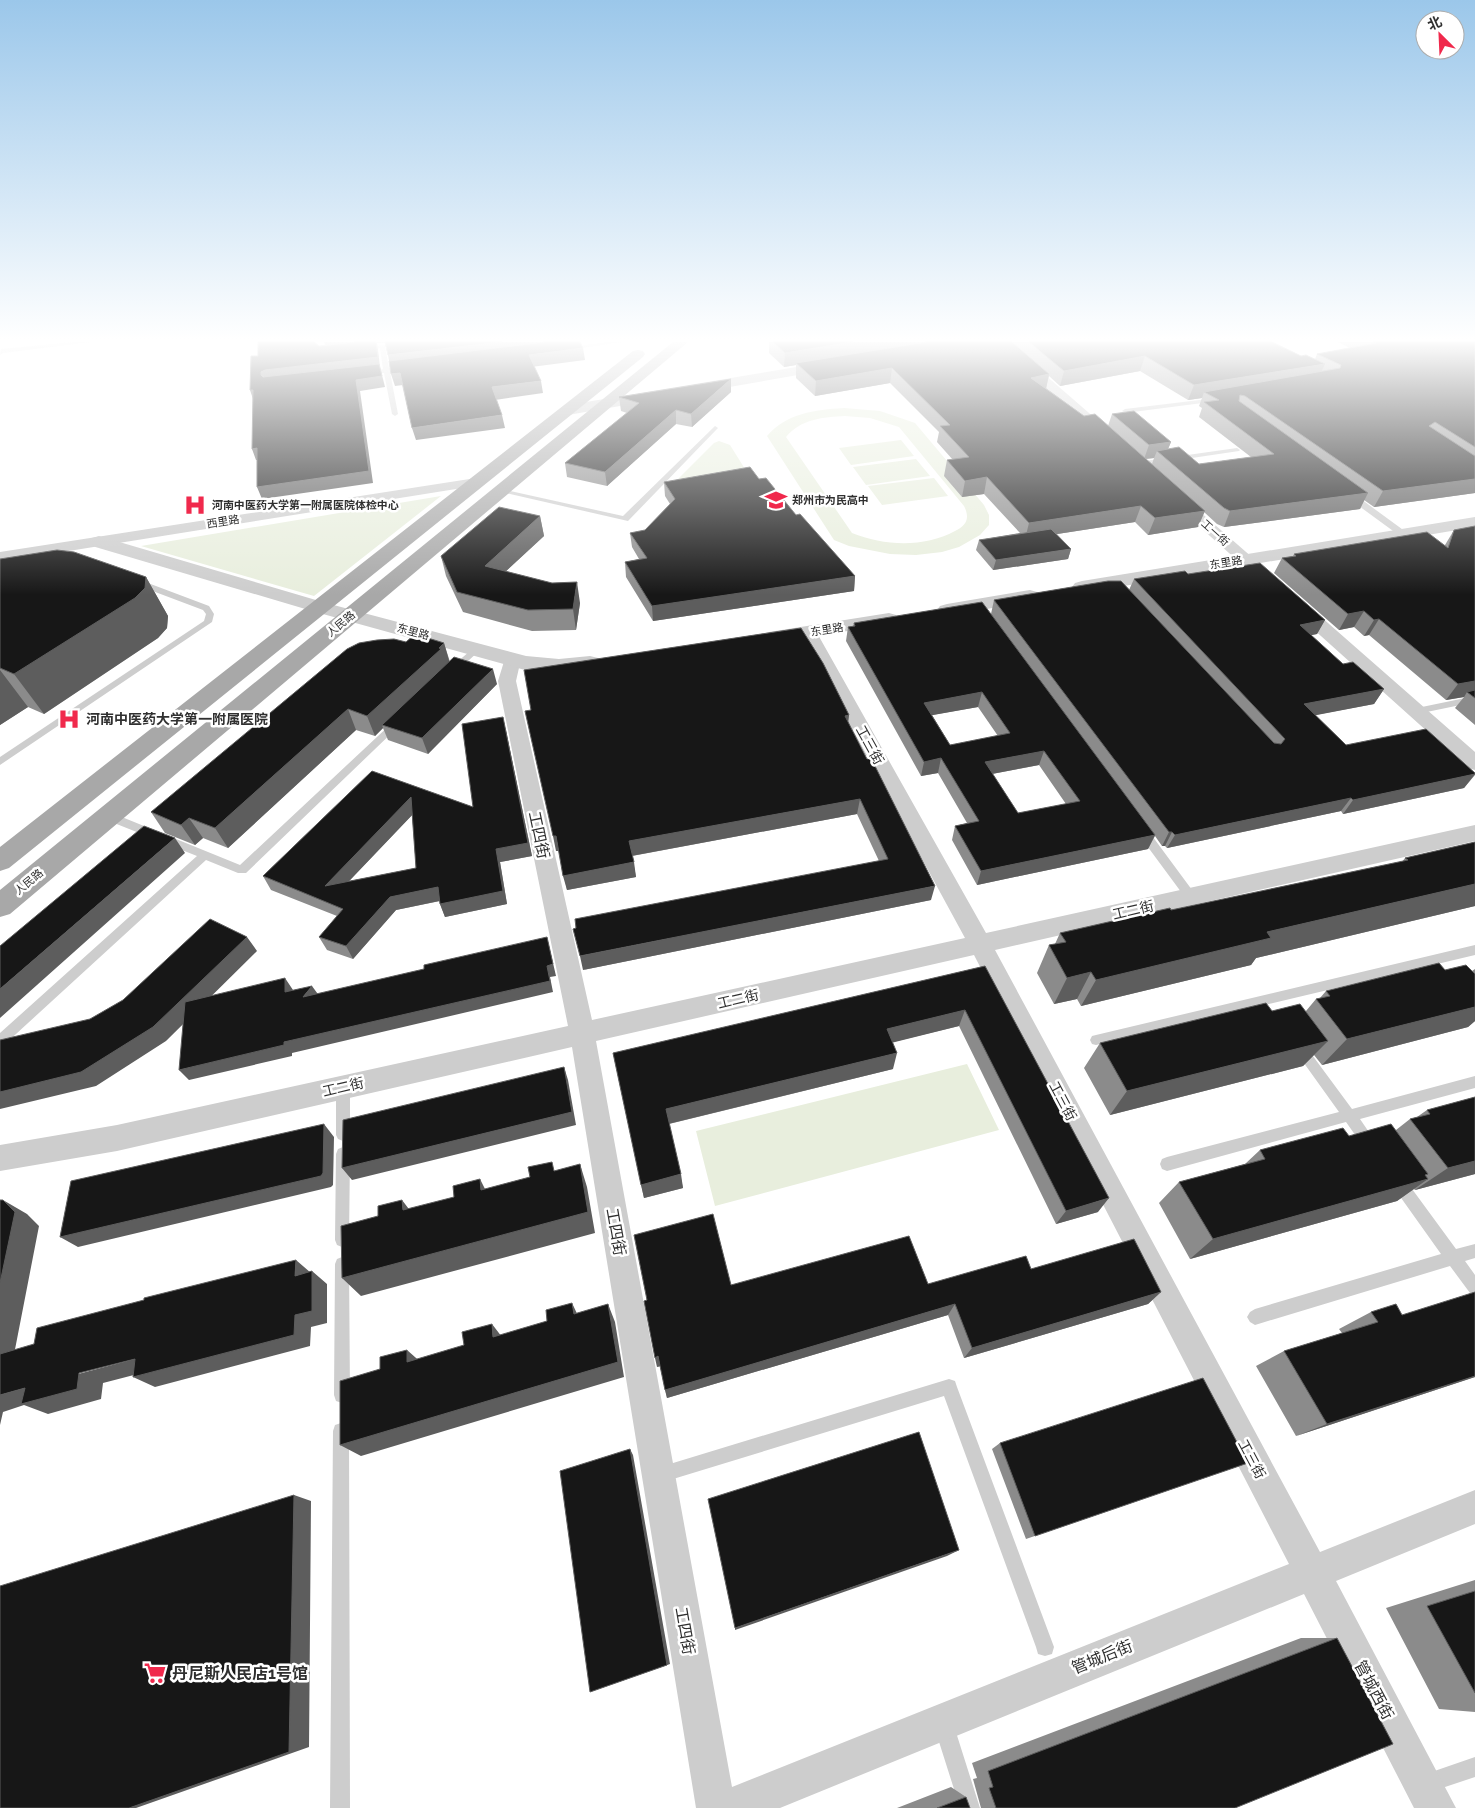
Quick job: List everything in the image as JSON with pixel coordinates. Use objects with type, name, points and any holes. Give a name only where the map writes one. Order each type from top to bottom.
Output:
[{"type":"main road","name":"人民路","points":[[0,861],[547,426]]},
{"type":"main road","name":"人民路","points":[[0,906],[580,426]]},
{"type":"street","points":[[1096,426],[1152,476]]},
{"type":"street","name":"西里路","points":[[0,557],[476,482]]},
{"type":"street","name":"工一街","points":[[1166,489],[1475,763]]},
{"type":"street","name":"东里路","points":[[750,641],[920,614],[979,609],[1058,591],[1114,586],[1246,560],[1475,522]]},
{"type":"street","name":"东里路","points":[[99,542],[319,607],[525,663],[558,666],[606,662]]},
{"type":"street","name":"工三街","points":[[808,633],[981,944],[1312,1573]]},
{"type":"street","name":"工四街","points":[[512,659],[507,680],[582,1034],[716,1808]]},
{"type":"street","name":"工二街","points":[[0,1158],[117,1138],[1475,833]]},
{"type":"street","name":"管城后街","points":[[730,1808],[1475,1507]]},
{"type":"street","name":"管城西街","points":[[1312,1573],[1430,1796]]},
{"type":"lane","points":[[501,491],[625,519],[715,428]]},
{"type":"lane","points":[[1138,464],[1237,450]]},
{"type":"lane","points":[[1347,494],[1403,534]]},
{"type":"lane","points":[[0,762],[208,622],[210,614],[206,608],[145,584],[126,579]]},
{"type":"lane","points":[[448,676],[476,649]]},
{"type":"lane","points":[[1416,711],[1475,699]]},
{"type":"lane","points":[[108,816],[242,870],[405,716]]},
{"type":"lane","points":[[1139,826],[1191,897]]},
{"type":"lane","points":[[0,1041],[205,855]]},
{"type":"lane","points":[[1096,1040],[1475,950]]},
{"type":"lane","points":[[1422,962],[1434,976]]},
{"type":"lane","points":[[1265,1000],[1276,1015]]},
{"type":"lane","points":[[1293,1038],[1378,1155]]},
{"type":"lane","points":[[1167,1164],[1475,1082]]},
{"type":"lane","points":[[340,1808],[343,1087]]},
{"type":"lane","points":[[1390,1171],[1475,1288]]},
{"type":"lane","points":[[1255,1317],[1475,1251]]},
{"type":"lane","points":[[658,1476],[949,1387],[1045,1647]]},
{"type":"lane","points":[[943,1721],[970,1808]]},
{"type":"lane","points":[[1430,1796],[1475,1766]]},
{"type":"green space","points":[[798,426],[786,437],[852,533],[890,543],[917,543],[943,536],[965,524],[967,514],[964,506],[897,426],[918,426],[984,505],[989,515],[989,525],[980,535],[959,547],[942,552],[916,555],[890,554],[849,546],[834,540],[767,436],[775,428]]},
{"type":"green space","points":[[901,440],[914,456],[851,465],[839,448]]},
{"type":"green space","points":[[719,441],[730,445],[750,477],[667,490],[714,443]]},
{"type":"green space","points":[[916,459],[930,476],[866,485],[853,467]]},
{"type":"green space","points":[[934,478],[948,496],[882,505],[868,486]]},
{"type":"green space","points":[[441,496],[314,596],[141,546]]},
{"type":"green space","points":[[967,1064],[999,1130],[715,1206],[696,1131]]},
{"type":"building","points":[[252,426],[363,426],[369,471],[257,487],[257,448],[252,449]]},
{"type":"building","points":[[610,426],[657,426],[605,472],[565,463]]},
{"type":"building","points":[[940,426],[1109,426],[1205,511],[1155,518],[1141,506],[1029,523],[987,477],[965,481],[947,460],[969,457]]},
{"type":"building","points":[[1127,426],[1152,426],[1171,442],[1149,445]]},
{"type":"building","points":[[1237,426],[1275,426],[1368,493],[1230,511],[1157,451],[1179,447],[1199,464],[1274,454]]},
{"type":"building","points":[[1289,426],[1430,426],[1475,456],[1475,479],[1383,491]]},
{"type":"building","points":[[1442,426],[1475,426],[1475,447]]},
{"type":"building","points":[[750,467],[759,479],[766,478],[796,515],[800,514],[855,576],[652,606],[625,562],[647,558],[630,533],[645,530],[675,499],[664,482]]},
{"type":"building","points":[[499,507],[540,516],[485,566],[552,583],[577,582],[573,609],[528,610],[457,592],[441,556]]},
{"type":"building","points":[[1475,526],[1475,681],[1458,684],[1379,619],[1374,620],[1364,611],[1348,614],[1282,558],[1296,556],[1294,554],[1427,532],[1448,548],[1454,530]]},
{"type":"building","points":[[1051,529],[1071,549],[996,560],[979,540]]},
{"type":"building","points":[[57,550],[74,552],[146,577],[145,588],[135,598],[14,674],[0,668],[0,559]]},
{"type":"building","points":[[1260,563],[1325,620],[1300,625],[1343,664],[1353,662],[1384,689],[1304,704],[1346,745],[1426,729],[1475,774],[1175,835],[1169,832],[994,600],[1108,581],[1121,581],[1274,743],[1281,744],[1285,739],[1134,579],[1185,571],[1188,574]]},
{"type":"building","points":[[982,602],[1155,835],[981,871],[955,826],[979,821],[941,758],[924,762],[848,627],[855,626],[854,623]],"holes":[[[982,692],[1010,733],[950,745],[924,703]],[[1044,751],[1080,801],[1018,813],[985,762]]]},
{"type":"building","points":[[801,628],[823,663],[849,715],[845,716],[867,759],[871,758],[935,886],[580,956],[573,929],[576,928],[575,919],[888,859],[860,799],[629,841],[634,862],[563,876],[556,836],[553,836],[525,711],[531,710],[524,670]]},
{"type":"building","points":[[415,634],[444,643],[439,648],[441,649],[367,716],[348,709],[215,828],[189,818],[181,825],[151,812],[347,649],[359,643],[377,640],[394,639],[406,642]]},
{"type":"building","points":[[454,657],[493,669],[422,738],[382,725]]},
{"type":"building","points":[[1475,690],[1475,698],[1467,692]]},
{"type":"building","points":[[503,717],[528,843],[496,849],[503,891],[440,904],[438,887],[390,897],[346,946],[319,937],[343,909],[263,876],[372,771],[473,807],[462,724]],"holes":[[[411,797],[416,868],[325,886]]]},
{"type":"building","points":[[144,826],[175,838],[0,989],[0,946]]},
{"type":"building","points":[[1475,842],[1475,884],[1267,932],[1271,938],[1096,980],[1091,972],[1067,978],[1049,945],[1066,942],[1060,933],[1170,908],[1171,910],[1408,860],[1405,858]]},
{"type":"building","points":[[210,919],[247,937],[153,1027],[81,1072],[0,1092],[0,1040],[90,1019],[123,1000]]},
{"type":"building","points":[[547,937],[553,964],[547,966],[550,981],[284,1042],[284,1045],[179,1070],[185,1002],[285,978],[285,992],[312,986],[303,997],[424,969],[424,965]]},
{"type":"building","points":[[1439,963],[1445,970],[1466,965],[1475,974],[1475,1007],[1347,1039],[1316,999],[1330,996],[1326,991]]},
{"type":"building","points":[[985,966],[1109,1198],[1066,1211],[965,1010],[887,1029],[897,1053],[666,1109],[681,1174],[641,1185],[613,1053]]},
{"type":"building","points":[[1266,1003],[1272,1011],[1300,1004],[1328,1041],[1127,1091],[1100,1043]]},
{"type":"building","points":[[564,1067],[572,1112],[342,1168],[343,1120]]},
{"type":"building","points":[[1475,1097],[1475,1161],[1448,1168],[1410,1119],[1430,1114],[1427,1110]]},
{"type":"building","points":[[324,1124],[323,1173],[321,1176],[60,1237],[71,1181]]},
{"type":"building","points":[[1391,1124],[1428,1174],[1425,1175],[1428,1179],[1213,1239],[1179,1182],[1265,1159],[1260,1150],[1343,1128],[1349,1136]]},
{"type":"building","points":[[552,1162],[554,1171],[580,1164],[588,1212],[342,1278],[341,1226],[378,1216],[378,1206],[402,1200],[403,1210],[454,1197],[453,1186],[480,1179],[481,1190],[530,1177],[528,1167]]},
{"type":"building","points":[[0,1200],[3,1200],[15,1212],[0,1283]]},
{"type":"building","points":[[713,1214],[731,1285],[909,1236],[928,1284],[1026,1256],[1031,1269],[1134,1239],[1161,1292],[972,1348],[955,1304],[665,1390],[658,1356],[655,1358],[644,1301],[647,1300],[634,1235]]},
{"type":"building","points":[[296,1260],[295,1276],[312,1271],[312,1311],[295,1315],[294,1335],[133,1377],[135,1359],[79,1373],[77,1389],[21,1404],[25,1388],[0,1395],[0,1354],[34,1344],[37,1328],[144,1300],[144,1298]]},
{"type":"building","points":[[1475,1292],[1475,1376],[1327,1424],[1284,1351],[1378,1322],[1371,1312],[1396,1304],[1402,1315]]},
{"type":"building","points":[[572,1303],[574,1314],[608,1304],[618,1362],[340,1445],[340,1381],[380,1369],[380,1357],[407,1350],[407,1362],[464,1345],[462,1332],[492,1324],[493,1337],[547,1321],[546,1310]]},
{"type":"building","points":[[1203,1378],[1248,1463],[1035,1536],[1000,1443]]},
{"type":"building","points":[[919,1432],[959,1550],[735,1628],[708,1499]]},
{"type":"building","points":[[630,1449],[667,1665],[590,1692],[560,1471]]},
{"type":"building","name":"丹尼斯人民店1号馆","points":[[294,1495],[289,1752],[129,1808],[0,1808],[0,1586]]},
{"type":"building","points":[[1475,1591],[1475,1693],[1427,1606]]},
{"type":"building","points":[[1337,1638],[1393,1744],[1235,1808],[996,1808],[989,1788],[993,1787],[988,1771]]},
{"type":"building","points":[[966,1797],[970,1808],[937,1808]]},
{"type":"place","name":"郑州市为民高中","points":[[776,500]]},
{"type":"place","name":"河南中医药大学第一附属医院体检中心","points":[[195,505]]},
{"type":"place","name":"河南中医药大学第一附属医院","points":[[69,719]]},
{"type":"place","name":"丹尼斯人民店1号馆","points":[[155,1673]]}]
